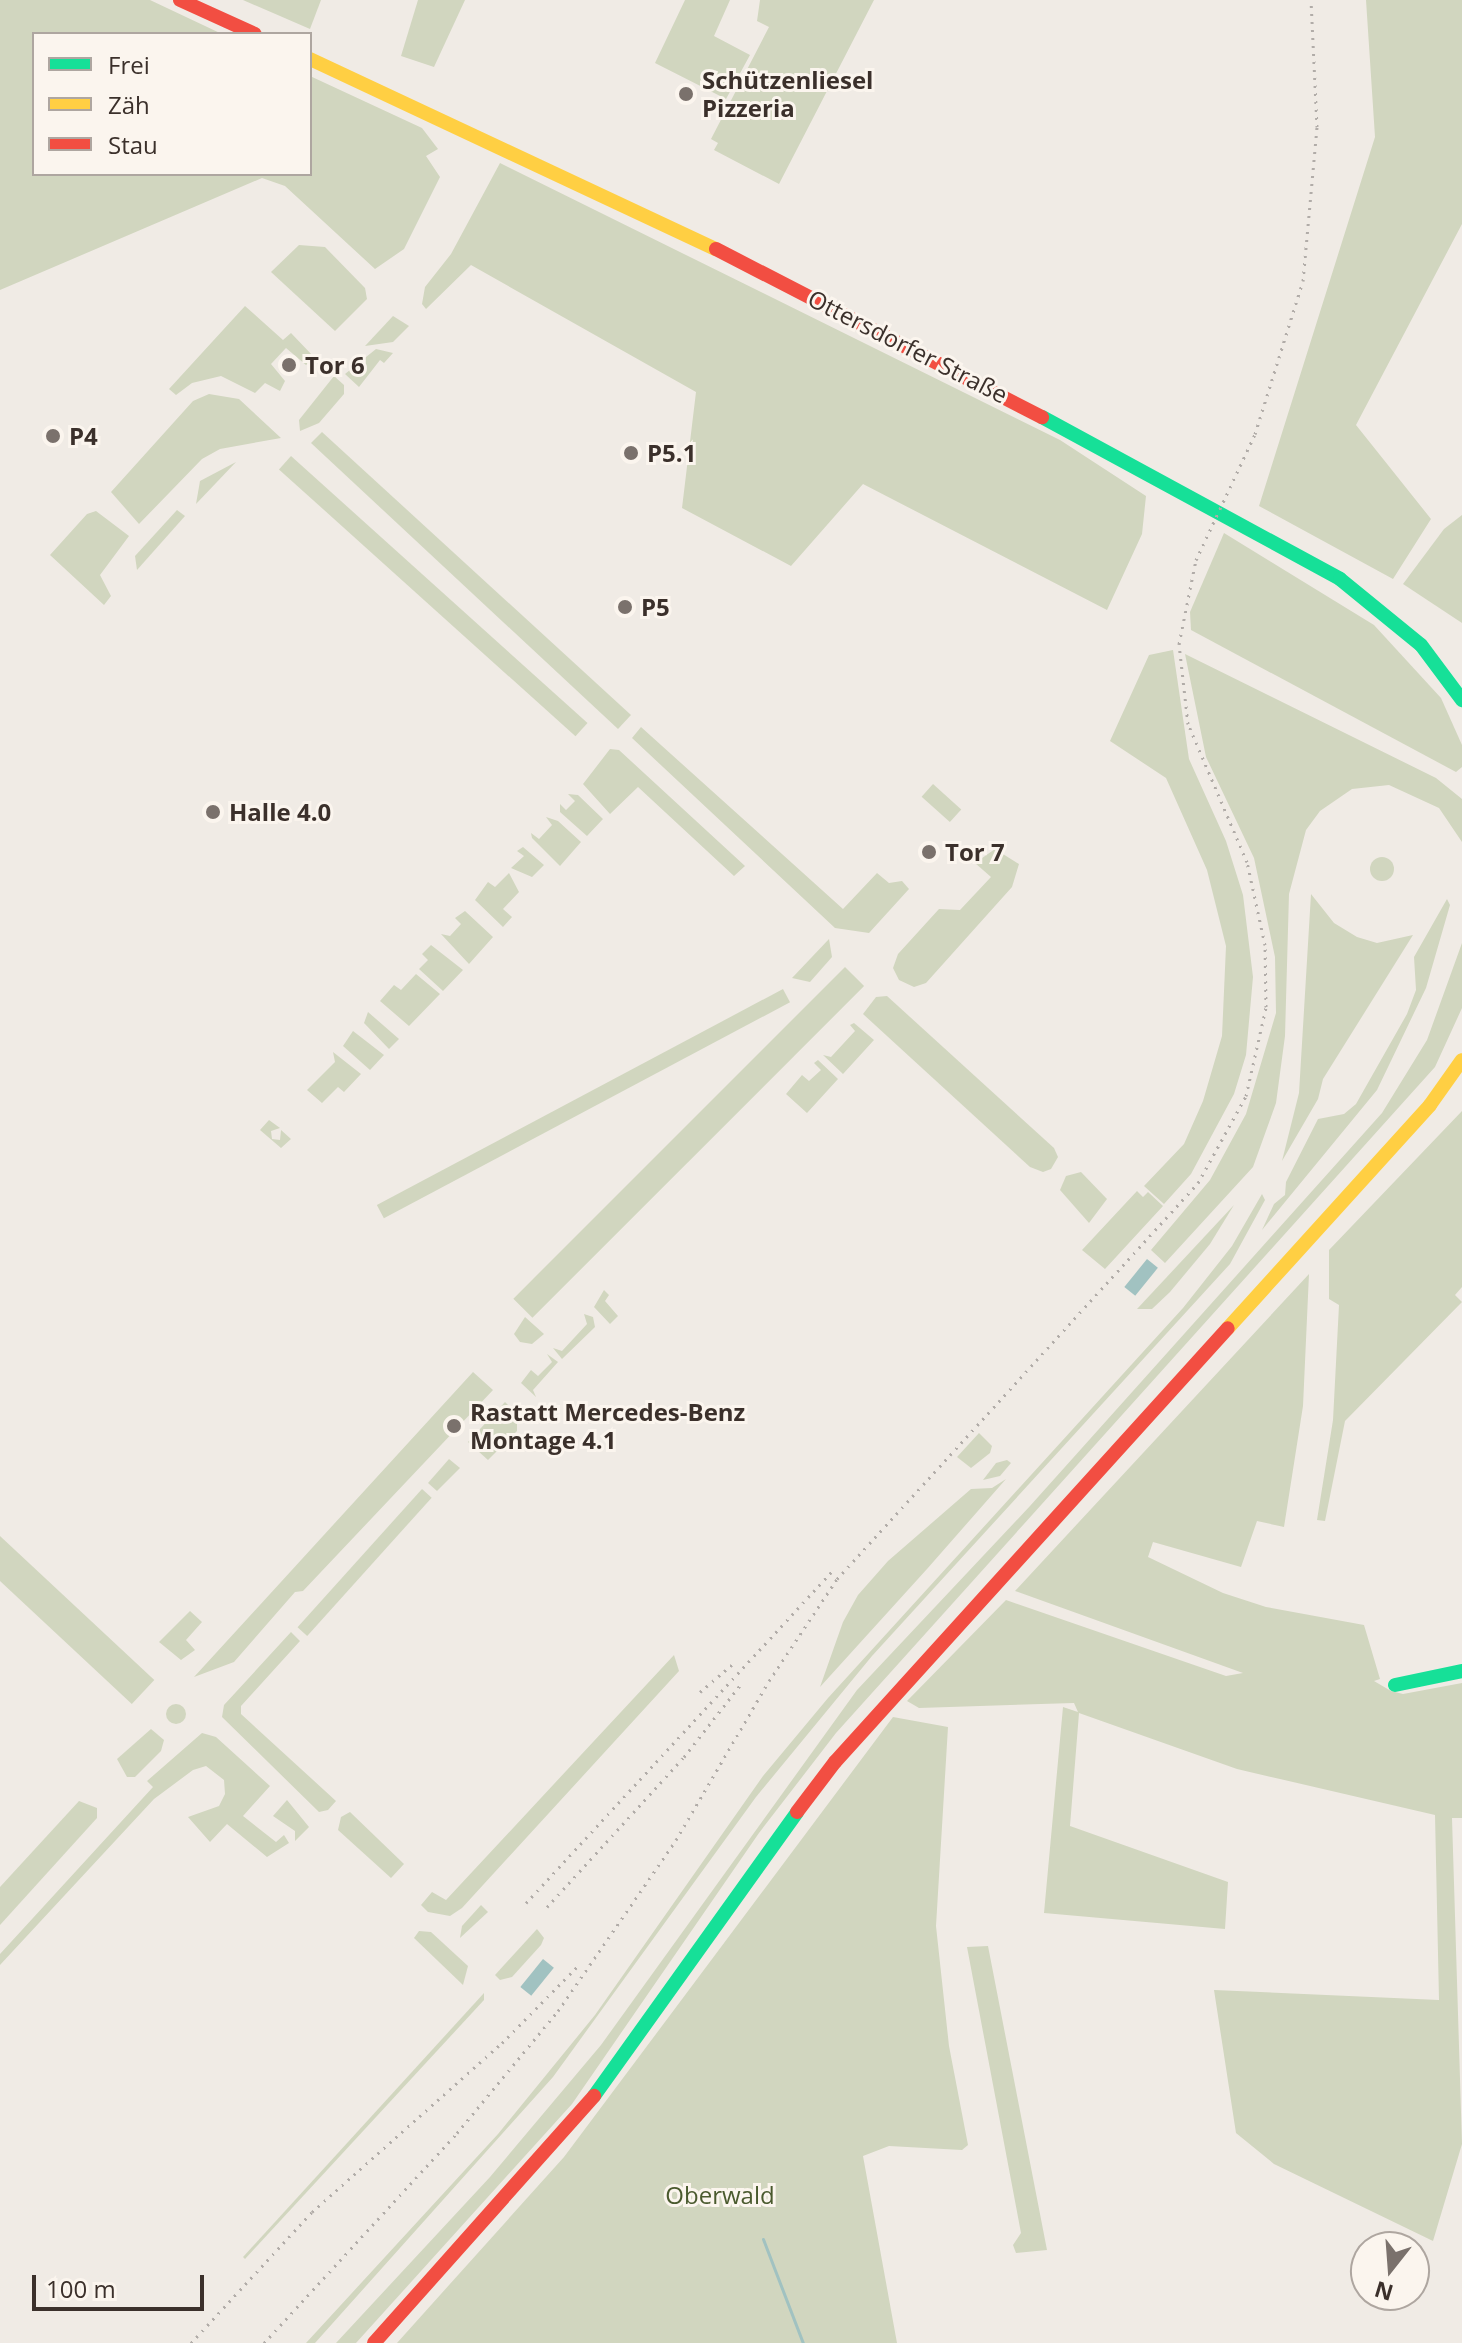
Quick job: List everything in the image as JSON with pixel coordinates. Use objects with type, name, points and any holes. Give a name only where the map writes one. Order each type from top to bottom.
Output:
[{"type":"street","points":[[180,0],[251,32]]},
{"type":"street","name":"Ottersdorfer Straße","points":[[312,60],[747,263],[1219,509],[1340,579],[1391,616],[1421,645],[1462,700]]},
{"type":"street","points":[[374,2343],[592,2099],[753,1869],[835,1762],[1430,1105],[1462,1060]]},
{"type":"street","points":[[1395,1685],[1462,1671]]},
{"type":"green space","points":[[0,0],[150,0],[218,32],[32,32],[32,176],[312,176],[312,77],[422,128],[438,149],[426,156],[440,177],[404,249],[375,269],[285,186],[262,178],[0,290]]},
{"type":"green space","points":[[243,0],[321,0],[310,29]]},
{"type":"green space","points":[[418,0],[465,0],[434,67],[401,56]]},
{"type":"green space","points":[[685,0],[730,0],[714,36],[750,55],[726,99],[655,63]]},
{"type":"green space","points":[[760,0],[874,0],[779,184],[714,150],[718,143],[711,139],[769,27],[757,21]]},
{"type":"green space","points":[[1366,0],[1462,0],[1462,224],[1356,425],[1431,519],[1393,579],[1259,506],[1375,137]]},
{"type":"green space","points":[[500,163],[1060,440],[1146,496],[1142,534],[1107,610],[863,484],[791,566],[682,508],[696,392],[471,265],[426,309],[422,304],[425,287],[451,254]]},
{"type":"green space","points":[[299,245],[325,247],[365,288],[367,299],[335,331],[271,272]]},
{"type":"green space","points":[[245,306],[283,340],[291,333],[313,356],[311,361],[306,365],[286,348],[271,364],[285,381],[280,391],[265,383],[255,393],[221,376],[192,383],[176,395],[169,389]]},
{"type":"green space","points":[[393,316],[409,326],[393,342],[365,346]]},
{"type":"green space","points":[[376,349],[393,353],[384,363],[380,360],[359,387],[345,374]]},
{"type":"green space","points":[[334,376],[344,385],[344,394],[319,423],[300,431],[299,420]]},
{"type":"green space","points":[[209,394],[239,399],[281,438],[220,449],[202,459],[139,524],[111,492],[193,401]]},
{"type":"green space","points":[[322,432],[631,715],[618,729],[311,443]]},
{"type":"green space","points":[[291,456],[588,723],[575,736],[279,469]]},
{"type":"green space","points":[[236,462],[196,504],[200,481]]},
{"type":"green space","points":[[177,510],[185,516],[137,570],[135,556]]},
{"type":"green space","points":[[96,511],[129,536],[100,575],[111,596],[104,605],[50,555],[87,514]]},
{"type":"green space","points":[[1462,515],[1462,623],[1403,584],[1444,529]]},
{"type":"green space","points":[[1224,533],[1374,625],[1441,698],[1462,745],[1462,767],[1456,772],[1191,630],[1190,612]]},
{"type":"green space","points":[[1173,650],[1189,759],[1226,841],[1243,895],[1253,977],[1246,1055],[1234,1094],[1191,1174],[1164,1204],[1144,1186],[1184,1144],[1203,1101],[1222,1036],[1226,946],[1207,870],[1166,778],[1110,741],[1149,655]]},
{"type":"green space","points":[[1185,654],[1436,778],[1462,799],[1462,842],[1439,808],[1389,785],[1352,789],[1320,811],[1306,830],[1289,894],[1285,1036],[1276,1103],[1253,1167],[1165,1263],[1151,1250],[1210,1180],[1246,1114],[1276,1013],[1275,957],[1254,858],[1206,757]]},
{"type":"green space","points":[[641,727],[843,909],[877,873],[889,883],[902,881],[909,889],[869,933],[835,928],[632,738]]},
{"type":"green space","points":[[610,749],[619,750],[745,866],[734,876],[638,787],[610,814],[583,784]]},
{"type":"green space","points":[[933,784],[961,809],[950,822],[922,797]]},
{"type":"green space","points":[[568,794],[578,795],[603,819],[587,836],[560,812],[560,804],[566,810],[575,801]]},
{"type":"green space","points":[[546,817],[558,821],[581,842],[560,866],[532,838],[531,833],[539,839],[552,825]]},
{"type":"green space","points":[[523,847],[544,865],[532,877],[511,868],[524,856],[517,851]]},
{"type":"green space","points":[[995,849],[1019,864],[1012,887],[926,983],[914,987],[899,980],[893,968],[898,954],[939,909],[960,910],[991,877],[975,863]]},
{"type":"green space","points":[[1382,857],[1393,864],[1394,869],[1387,880],[1382,881],[1371,874],[1370,869],[1377,858]]},
{"type":"green space","points":[[509,873],[519,892],[503,909],[512,917],[503,927],[475,900],[488,882],[495,887]]},
{"type":"green space","points":[[1311,894],[1334,923],[1357,937],[1377,943],[1413,935],[1323,1079],[1318,1099],[1282,1161],[1299,1093]]},
{"type":"green space","points":[[1447,899],[1450,905],[1426,988],[1377,1090],[1262,1230],[1274,1204],[1285,1195],[1286,1182],[1318,1119],[1344,1114],[1356,1104],[1407,1014],[1416,990],[1414,957]]},
{"type":"green space","points":[[465,911],[493,937],[469,964],[441,934],[450,936],[461,924],[455,918]]},
{"type":"green space","points":[[829,939],[832,957],[810,982],[792,978]]},
{"type":"green space","points":[[1462,943],[1462,1008],[1435,1067],[836,1733],[759,1833],[572,2104],[356,2343],[336,2343],[490,2177],[601,2045],[857,1690],[1030,1506],[1382,1113],[1427,1040]]},
{"type":"green space","points":[[431,945],[463,970],[443,991],[419,969],[428,960],[422,954]]},
{"type":"green space","points":[[845,967],[864,986],[532,1318],[513,1299]]},
{"type":"green space","points":[[416,974],[440,994],[409,1026],[380,1001],[394,985],[401,990]]},
{"type":"green space","points":[[783,989],[790,1002],[384,1218],[377,1205]]},
{"type":"green space","points":[[887,996],[1054,1148],[1058,1157],[1051,1169],[1043,1172],[1030,1167],[863,1014],[876,997]]},
{"type":"green space","points":[[368,1012],[399,1039],[389,1049],[364,1023]]},
{"type":"green space","points":[[854,1023],[874,1040],[843,1074],[823,1055],[831,1057],[855,1031],[850,1025]]},
{"type":"green space","points":[[353,1031],[384,1055],[370,1070],[343,1046]]},
{"type":"green space","points":[[333,1052],[361,1074],[344,1092],[338,1087],[322,1103],[307,1090],[335,1062]]},
{"type":"green space","points":[[818,1060],[838,1079],[807,1113],[786,1094],[802,1075],[809,1081],[821,1070],[814,1063]]},
{"type":"green space","points":[[1462,1111],[1462,1287],[1455,1295],[1462,1302],[1345,1421],[1325,1521],[1317,1520],[1333,1420],[1339,1305],[1329,1299],[1329,1250]]},
{"type":"green space","points":[[269,1120],[280,1128],[271,1131],[272,1139],[280,1140],[281,1130],[291,1139],[281,1148],[260,1130]]},
{"type":"green space","points":[[1081,1172],[1107,1199],[1089,1223],[1060,1190],[1066,1176]]},
{"type":"green space","points":[[1137,1191],[1143,1197],[1148,1192],[1163,1206],[1105,1269],[1082,1250]]},
{"type":"green space","points":[[1262,1194],[1265,1200],[1230,1264],[872,1656],[756,1797],[553,2077],[315,2343],[306,2343],[498,2134],[595,2015],[763,1776],[828,1698],[1183,1308],[1232,1246]]},
{"type":"green space","points":[[1234,1205],[1210,1244],[1170,1292],[1152,1309],[1137,1309]]},
{"type":"green space","points":[[1309,1274],[1303,1406],[1284,1527],[1257,1521],[1241,1567],[1153,1542],[1148,1557],[1223,1593],[1266,1607],[1364,1625],[1380,1679],[1374,1681],[1391,1691],[1403,1694],[1462,1683],[1462,1818],[1452,1818],[1462,2144],[1433,2241],[1430,2240],[1430,2231],[1412,2231],[1274,2164],[1236,2133],[1214,1990],[1439,2000],[1435,1815],[1237,1769],[1079,1713],[1070,1826],[1228,1882],[1225,1929],[1044,1913],[1063,1707],[1078,1712],[1074,1703],[919,1708],[907,1701],[1006,1600],[1226,1676],[1243,1673],[1015,1591]]},
{"type":"green space","points":[[604,1290],[609,1295],[605,1301],[618,1316],[610,1324],[594,1307]]},
{"type":"green space","points":[[584,1314],[593,1317],[595,1327],[562,1359],[553,1348],[562,1351],[587,1324]]},
{"type":"green space","points":[[525,1317],[544,1334],[532,1344],[520,1342],[514,1334]]},
{"type":"green space","points":[[547,1354],[558,1362],[533,1390],[536,1397],[521,1383],[531,1370],[538,1376],[552,1362]]},
{"type":"green space","points":[[473,1372],[493,1390],[303,1591],[295,1592],[234,1662],[194,1677]]},
{"type":"green space","points":[[505,1402],[517,1414],[517,1431],[488,1460],[468,1442]]},
{"type":"green space","points":[[979,1433],[992,1446],[990,1453],[971,1468],[957,1457]]},
{"type":"green space","points":[[449,1459],[460,1468],[437,1491],[428,1483]]},
{"type":"green space","points":[[1007,1460],[1011,1463],[1000,1476],[983,1480],[996,1463]]},
{"type":"green space","points":[[1006,1479],[820,1687],[843,1622],[858,1595],[888,1561],[971,1489],[992,1488]]},
{"type":"green space","points":[[422,1489],[432,1498],[307,1636],[298,1627]]},
{"type":"green space","points":[[0,1536],[154,1680],[132,1704],[0,1581]]},
{"type":"green space","points":[[190,1611],[202,1622],[186,1640],[195,1650],[181,1660],[159,1642]]},
{"type":"green space","points":[[291,1632],[300,1641],[241,1706],[241,1714],[336,1801],[328,1810],[319,1812],[222,1717],[224,1705]]},
{"type":"green space","points":[[674,1655],[679,1671],[462,1908],[450,1916],[428,1912],[421,1905],[432,1892],[446,1900]]},
{"type":"green space","points":[[176,1704],[183,1707],[186,1714],[183,1721],[176,1724],[169,1721],[166,1714],[169,1707]]},
{"type":"green space","name":"Oberwald","points":[[893,1717],[948,1727],[936,1926],[949,2046],[968,2145],[962,2150],[889,2146],[863,2156],[897,2343],[397,2343],[564,2157]]},
{"type":"green space","points":[[151,1729],[164,1740],[161,1751],[135,1777],[127,1777],[117,1759]]},
{"type":"green space","points":[[202,1733],[216,1737],[270,1786],[243,1816],[276,1842],[284,1835],[289,1843],[267,1857],[227,1824],[210,1842],[188,1817],[219,1806],[225,1794],[224,1780],[206,1766],[193,1770],[154,1799],[0,1965],[0,1954],[153,1787],[147,1781]]},
{"type":"green space","points":[[287,1800],[309,1827],[295,1841],[295,1831],[273,1816]]},
{"type":"green space","points":[[79,1801],[97,1808],[97,1818],[0,1925],[0,1887]]},
{"type":"green space","points":[[350,1812],[404,1864],[391,1878],[338,1830],[341,1817]]},
{"type":"green space","points":[[481,1905],[488,1912],[460,1938],[462,1926]]},
{"type":"green space","points":[[537,1929],[544,1938],[541,1945],[512,1977],[500,1980],[495,1975]]},
{"type":"green space","points":[[419,1931],[431,1932],[468,1966],[463,1985],[414,1938]]},
{"type":"green space","points":[[988,1946],[1047,2250],[1016,2253],[1013,2245],[1021,2233],[967,1947]]},
{"type":"green space","points":[[484,1993],[484,2000],[245,2259],[243,2257]]},
{"type":"water","points":[[1147,1259],[1158,1268],[1135,1296],[1124,1287]]},
{"type":"water","points":[[543,1959],[554,1968],[531,1996],[520,1987]]},
{"type":"waterway","points":[[763,2239],[803,2343]]},
{"type":"railway","points":[[264,2343],[457,2133],[558,2011],[676,1840],[769,1681],[837,1579],[1198,1183],[1246,1096],[1266,1007],[1265,945],[1247,862],[1188,724],[1179,644],[1196,560],[1255,434],[1303,281],[1317,127],[1311,0]]},
{"type":"railway","points":[[526,1903],[833,1570]]},
{"type":"railway","points":[[700,1692],[735,1662]]},
{"type":"railway","points":[[547,1907],[684,1757],[741,1684]]},
{"type":"railway","points":[[191,2343],[312,2212],[502,2043],[577,1967]]},
{"type":"traffic: fast","points":[[1042,417],[1340,579],[1421,645],[1462,700]]},
{"type":"traffic: fast","points":[[1395,1685],[1462,1671]]},
{"type":"traffic: fast","points":[[594,2096],[797,1812]]},
{"type":"traffic: slow","points":[[312,60],[716,249]]},
{"type":"traffic: slow","points":[[1228,1328],[1430,1105],[1462,1060]]},
{"type":"traffic: jam","points":[[180,0],[251,32]]},
{"type":"traffic: jam","points":[[716,249],[1042,417]]},
{"type":"traffic: jam","points":[[797,1812],[835,1762],[1228,1328]]},
{"type":"traffic: jam","points":[[374,2343],[594,2096]]},
{"type":"place","name":"Schützenliesel Pizzeria","points":[[686,94]]},
{"type":"place","name":"Tor 6","points":[[289,365]]},
{"type":"place","name":"P4","points":[[53,436]]},
{"type":"place","name":"P5.1","points":[[631,453]]},
{"type":"place","name":"P5","points":[[625,607]]},
{"type":"place","name":"Halle 4.0","points":[[213,812]]},
{"type":"place","name":"Tor 7","points":[[929,852]]},
{"type":"place","name":"Rastatt Mercedes-Benz Montage 4.1","points":[[454,1426]]}]
